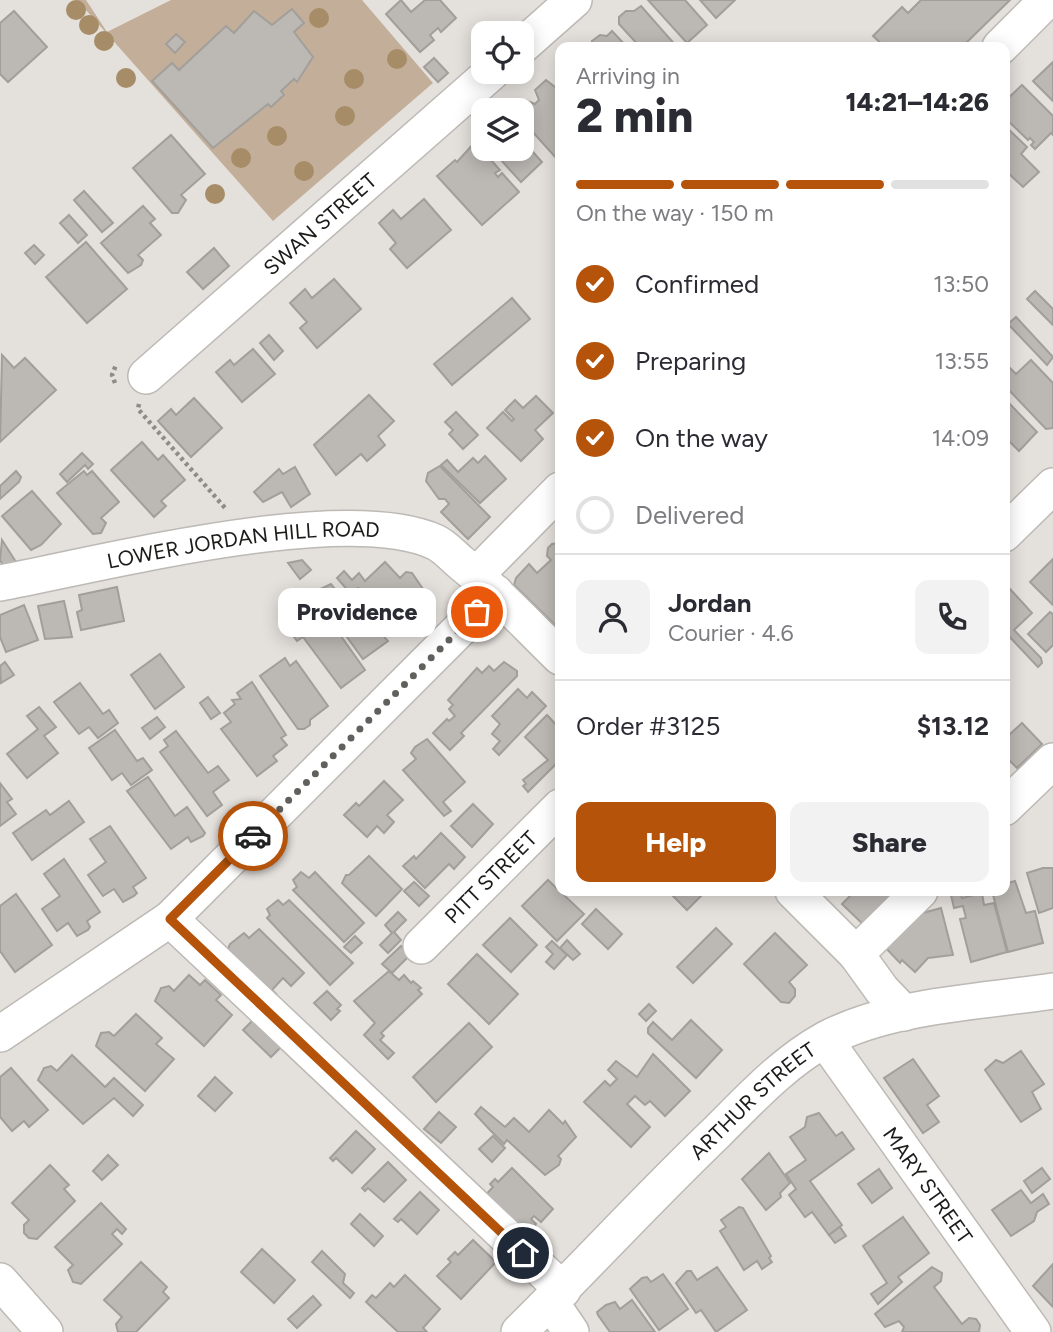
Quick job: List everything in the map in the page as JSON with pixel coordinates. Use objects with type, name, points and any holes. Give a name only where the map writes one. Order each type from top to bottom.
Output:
[{"type":"street","points":[[534,35],[574,0]]},
{"type":"street","points":[[1005,42],[1047,0]]},
{"type":"street","name":"SWAN STREET","points":[[146,376],[478,84]]},
{"type":"street","points":[[1010,528],[1053,486]]},
{"type":"street","points":[[0,1034],[170,919],[486,584],[555,496]]},
{"type":"street","name":"LOWER JORDAN HILL ROAD","points":[[0,583],[250,536],[323,530],[393,530],[436,542],[486,584],[555,652]]},
{"type":"street","points":[[1010,802],[1053,761]]},
{"type":"street","name":"PITT STREET","points":[[421,946],[555,812]]},
{"type":"street","points":[[798,896],[856,954],[881,990],[904,1013]]},
{"type":"street","points":[[856,954],[915,896]]},
{"type":"street","points":[[170,919],[556,1296],[571,1332]]},
{"type":"street","name":"ARTHUR STREET","points":[[519,1332],[742,1107],[780,1072],[825,1040],[868,1022],[904,1013],[1053,991]]},
{"type":"street","name":"MARY STREET","points":[[825,1040],[1033,1332]]},
{"type":"street","points":[[0,1281],[45,1332]]},
{"type":"path","points":[[146,376],[138,409],[250,536]]},
{"type":"shaded area","points":[[77,0],[86,0],[107,32],[171,0],[362,0],[433,83],[273,221]]},
{"type":"building","points":[[401,0],[411,12],[425,0],[440,0],[456,18],[441,32],[438,28],[430,35],[434,40],[420,52],[386,14]]},
{"type":"building","points":[[648,0],[685,0],[707,25],[686,42]]},
{"type":"building","points":[[700,0],[735,0],[716,18]]},
{"type":"building","points":[[921,0],[1010,0],[967,42],[880,42],[873,36],[902,7],[908,13]]},
{"type":"building","points":[[641,6],[673,42],[635,42],[619,24],[619,17],[626,11],[634,11]]},
{"type":"building","points":[[292,9],[304,23],[294,32],[313,57],[297,82],[294,79],[281,91],[284,95],[271,107],[268,104],[213,148],[152,81],[172,63],[179,70],[226,26],[234,33],[254,11],[272,25]]},
{"type":"building","points":[[14,11],[47,47],[8,82],[0,74],[0,23]]},
{"type":"building","points":[[612,31],[622,42],[592,42],[600,35],[607,36]]},
{"type":"building","points":[[176,34],[185,42],[175,53],[166,44]]},
{"type":"building","points":[[434,58],[448,73],[438,82],[424,67]]},
{"type":"building","points":[[1053,62],[1053,101],[1033,81]]},
{"type":"building","points":[[546,80],[555,87],[555,157],[534,133],[534,104],[539,100],[535,90]]},
{"type":"building","points":[[1022,85],[1053,116],[1053,135],[1051,133],[1035,149],[1031,145],[1034,142],[1030,138],[1028,140],[1010,123],[1010,96]]},
{"type":"building","points":[[1010,131],[1027,147],[1021,154],[1039,172],[1023,187],[1010,175]]},
{"type":"building","points":[[171,135],[205,174],[181,195],[186,200],[178,213],[172,213],[133,168]]},
{"type":"building","points":[[471,146],[471,161],[492,161],[500,170],[495,173],[498,177],[502,173],[519,192],[482,225],[437,176],[455,160],[457,162]]},
{"type":"building","points":[[534,153],[542,162],[521,182],[502,161],[534,161]]},
{"type":"building","points":[[84,191],[113,223],[102,232],[74,200]]},
{"type":"building","points":[[424,199],[451,230],[407,268],[390,249],[396,243],[379,223],[393,210],[401,219]]},
{"type":"building","points":[[143,206],[155,219],[150,223],[161,235],[138,255],[143,260],[141,265],[128,273],[101,243]]},
{"type":"building","points":[[69,215],[87,235],[78,243],[60,223]]},
{"type":"building","points":[[86,242],[127,289],[87,323],[46,277]]},
{"type":"building","points":[[34,245],[44,255],[35,264],[25,253]]},
{"type":"building","points":[[214,248],[229,266],[203,289],[187,272]]},
{"type":"building","points":[[334,279],[361,309],[317,348],[300,328],[307,322],[290,303],[305,289],[312,298]]},
{"type":"building","points":[[1035,291],[1053,309],[1053,325],[1027,299]]},
{"type":"building","points":[[512,298],[530,319],[452,385],[434,364]]},
{"type":"building","points":[[1016,317],[1053,357],[1047,365],[1010,326],[1010,322]]},
{"type":"building","points":[[269,335],[283,351],[274,360],[260,343]]},
{"type":"building","points":[[253,349],[275,374],[242,402],[216,372],[230,360],[234,365]]},
{"type":"building","points":[[2,355],[14,368],[25,358],[56,390],[0,442]]},
{"type":"building","points":[[1031,360],[1053,383],[1053,428],[1046,429],[1010,391],[1010,368],[1016,374]]},
{"type":"building","points":[[369,395],[394,421],[378,436],[385,445],[367,461],[361,454],[336,475],[314,445]]},
{"type":"building","points":[[536,396],[553,413],[535,430],[543,439],[521,461],[487,428],[503,412],[512,421],[514,419],[505,410],[515,400],[523,408]]},
{"type":"building","points":[[194,398],[222,428],[191,457],[158,421],[171,409],[176,415]]},
{"type":"building","points":[[1010,404],[1037,432],[1019,451],[1010,442]]},
{"type":"building","points":[[456,412],[478,435],[463,449],[449,434],[453,430],[445,422]]},
{"type":"building","points":[[142,442],[158,460],[163,455],[185,480],[161,501],[166,506],[154,517],[111,470]]},
{"type":"building","points":[[82,453],[93,464],[88,469],[85,465],[67,482],[60,474]]},
{"type":"building","points":[[485,456],[506,479],[480,503],[441,465],[447,460],[458,472],[473,458],[478,463]]},
{"type":"building","points":[[440,466],[490,517],[468,539],[441,512],[449,504],[445,499],[439,499],[426,481],[428,473]]},
{"type":"building","points":[[295,467],[310,494],[291,507],[282,492],[263,502],[254,492],[279,469],[283,474]]},
{"type":"building","points":[[16,471],[21,477],[19,482],[0,499],[0,486]]},
{"type":"building","points":[[84,471],[87,475],[92,471],[119,502],[101,518],[106,523],[101,533],[93,534],[57,493]]},
{"type":"building","points":[[32,491],[61,524],[41,545],[31,550],[2,516]]},
{"type":"building","points":[[2,540],[16,562],[3,565],[0,560]]},
{"type":"building","points":[[555,544],[555,625],[514,585],[516,578],[529,564],[537,573],[551,560],[547,556],[548,548]]},
{"type":"building","points":[[1053,559],[1053,605],[1030,582]]},
{"type":"building","points":[[302,560],[311,570],[300,579],[288,563]]},
{"type":"building","points":[[385,562],[400,578],[406,572],[412,573],[427,595],[421,601],[426,606],[397,632],[358,588],[351,594],[337,578],[344,571],[352,580],[359,573],[365,581]]},
{"type":"building","points":[[331,584],[366,629],[373,624],[388,641],[363,659],[314,592]]},
{"type":"building","points":[[117,587],[124,621],[81,630],[77,612],[82,610],[79,595]]},
{"type":"building","points":[[1010,589],[1032,613],[1014,630],[1041,658],[1042,663],[1038,667],[1010,637]]},
{"type":"building","points":[[301,590],[326,615],[365,670],[341,688],[303,637],[297,641],[279,618],[290,609],[285,603]]},
{"type":"building","points":[[64,601],[72,637],[45,639],[38,606]]},
{"type":"building","points":[[24,605],[38,640],[6,652],[0,637],[0,615]]},
{"type":"building","points":[[1050,612],[1053,614],[1053,645],[1046,652],[1028,634]]},
{"type":"building","points":[[160,654],[184,687],[155,709],[131,675]]},
{"type":"building","points":[[285,658],[290,666],[296,661],[328,706],[310,720],[310,725],[304,729],[298,729],[260,676]]},
{"type":"building","points":[[5,662],[14,675],[1,683],[0,666]]},
{"type":"building","points":[[504,662],[517,671],[517,676],[461,733],[464,736],[450,750],[433,733],[447,719],[449,721],[455,716],[449,709],[453,705],[448,700],[477,668],[482,673],[489,666],[494,671]]},
{"type":"building","points":[[252,682],[286,735],[281,738],[287,745],[273,756],[277,761],[257,776],[221,729],[231,722],[224,713],[235,704],[232,700],[241,699],[237,693]]},
{"type":"building","points":[[80,683],[103,714],[109,710],[118,723],[98,738],[89,727],[79,734],[54,702]]},
{"type":"building","points":[[518,689],[527,698],[532,692],[546,706],[499,755],[493,749],[500,741],[492,734],[500,724],[492,716]]},
{"type":"building","points":[[208,697],[220,713],[211,719],[200,703]]},
{"type":"building","points":[[39,707],[56,727],[44,736],[58,753],[27,778],[7,754],[38,729],[27,716]]},
{"type":"building","points":[[547,715],[555,724],[555,765],[528,792],[523,786],[526,784],[523,780],[548,760],[525,737]]},
{"type":"building","points":[[157,717],[165,727],[150,739],[142,728]]},
{"type":"building","points":[[1022,723],[1042,744],[1017,768],[1010,761],[1010,734]]},
{"type":"building","points":[[115,730],[137,761],[143,758],[152,770],[131,785],[122,773],[112,780],[89,748]]},
{"type":"building","points":[[176,731],[208,773],[218,766],[229,780],[213,792],[222,805],[207,816],[160,752],[168,746],[164,740]]},
{"type":"building","points":[[427,739],[465,782],[443,802],[451,811],[444,816],[403,770],[416,759],[411,753],[415,747]]},
{"type":"building","points":[[148,777],[175,816],[187,807],[205,833],[203,836],[191,842],[188,837],[171,849],[127,791]]},
{"type":"building","points":[[384,781],[403,800],[387,815],[394,822],[384,833],[377,826],[367,837],[344,815],[356,803],[359,806]]},
{"type":"building","points":[[0,783],[12,799],[7,802],[16,814],[0,826]]},
{"type":"building","points":[[69,801],[84,822],[32,860],[13,833],[46,810],[50,815]]},
{"type":"building","points":[[473,804],[493,824],[472,847],[451,826]]},
{"type":"building","points":[[110,826],[146,878],[133,887],[137,893],[123,902],[114,889],[103,896],[88,875],[106,862],[90,839]]},
{"type":"building","points":[[441,833],[465,857],[454,869],[449,864],[425,888],[403,866],[414,856],[416,859]]},
{"type":"building","points":[[369,856],[402,889],[376,916],[342,883],[346,875]]},
{"type":"building","points":[[64,859],[100,912],[87,921],[90,927],[88,930],[77,936],[68,923],[57,931],[42,909],[60,896],[44,874]]},
{"type":"building","points":[[1053,868],[1053,908],[1039,913],[1027,873]]},
{"type":"building","points":[[301,872],[309,878],[315,872],[364,923],[344,942],[293,890],[297,887],[293,880]]},
{"type":"building","points":[[548,880],[555,887],[555,896],[565,896],[584,914],[557,941],[522,906]]},
{"type":"building","points":[[1015,881],[1026,913],[1035,911],[1043,943],[1008,952],[993,896],[1010,896],[1010,882]]},
{"type":"building","points":[[414,882],[429,896],[419,906],[404,891]]},
{"type":"building","points":[[16,894],[52,945],[15,972],[0,951],[0,906]]},
{"type":"building","points":[[673,896],[701,896],[687,910]]},
{"type":"building","points":[[850,896],[893,896],[897,900],[868,929],[842,904]]},
{"type":"building","points":[[951,896],[982,896],[984,905],[994,903],[1007,952],[971,962],[960,919],[966,918],[963,906],[954,908]]},
{"type":"building","points":[[278,900],[283,905],[289,900],[353,963],[330,985],[267,918],[270,915],[267,909]]},
{"type":"building","points":[[941,908],[953,955],[928,958],[915,972],[902,960],[900,963],[881,943],[908,917]]},
{"type":"building","points":[[596,909],[622,934],[608,949],[582,924]]},
{"type":"building","points":[[398,912],[406,920],[394,932],[401,940],[388,953],[380,945],[392,933],[385,925]]},
{"type":"building","points":[[510,918],[537,945],[511,972],[483,945]]},
{"type":"building","points":[[716,928],[732,944],[693,983],[677,967]]},
{"type":"building","points":[[259,929],[304,973],[291,986],[283,978],[272,990],[276,994],[272,997],[229,960],[234,955],[228,949],[230,944],[244,933],[249,938]]},
{"type":"building","points":[[775,933],[807,965],[789,982],[795,989],[795,996],[789,1003],[781,1002],[744,964]]},
{"type":"building","points":[[355,936],[362,943],[351,953],[344,947]]},
{"type":"building","points":[[567,940],[580,954],[573,960],[560,948]]},
{"type":"building","points":[[552,941],[567,955],[554,969],[546,962],[553,954],[546,947]]},
{"type":"building","points":[[401,946],[410,955],[392,973],[382,964]]},
{"type":"building","points":[[477,954],[518,994],[489,1024],[448,984]]},
{"type":"building","points":[[389,971],[399,980],[404,975],[411,983],[413,981],[421,988],[418,990],[422,994],[381,1033],[384,1036],[380,1040],[394,1053],[388,1059],[364,1035],[375,1023],[354,1001]]},
{"type":"building","points":[[189,975],[200,985],[205,980],[221,995],[216,1000],[232,1015],[204,1046],[155,1001],[161,988],[169,986],[174,991]]},
{"type":"building","points":[[327,991],[341,1005],[337,1009],[340,1011],[331,1020],[314,1003]]},
{"type":"building","points":[[649,1004],[656,1011],[646,1021],[639,1014]]},
{"type":"building","points":[[136,1014],[162,1038],[156,1044],[174,1059],[145,1091],[96,1046],[101,1033],[109,1032],[114,1036]]},
{"type":"building","points":[[259,1014],[287,1041],[271,1057],[243,1030]]},
{"type":"building","points":[[691,1020],[722,1050],[696,1078],[648,1033],[653,1022],[672,1040]]},
{"type":"building","points":[[469,1023],[492,1047],[436,1102],[413,1077]]},
{"type":"building","points":[[1021,1051],[1044,1084],[1032,1092],[1041,1109],[1021,1122],[985,1070],[996,1060],[1003,1063]]},
{"type":"building","points":[[653,1054],[690,1091],[665,1116],[650,1101],[645,1105],[635,1096],[627,1104],[650,1127],[631,1147],[584,1102],[605,1081],[610,1086],[617,1079],[608,1070],[616,1061],[637,1077]]},
{"type":"building","points":[[72,1055],[105,1087],[114,1078],[143,1105],[133,1116],[114,1098],[83,1124],[38,1080],[44,1068],[51,1066],[57,1071]]},
{"type":"building","points":[[913,1059],[939,1096],[927,1105],[939,1122],[923,1133],[884,1078]]},
{"type":"building","points":[[11,1068],[48,1110],[29,1127],[24,1121],[12,1131],[0,1117],[0,1077]]},
{"type":"building","points":[[215,1077],[232,1093],[215,1111],[198,1096]]},
{"type":"building","points":[[481,1107],[505,1127],[514,1118],[529,1132],[549,1110],[563,1124],[565,1121],[576,1137],[558,1156],[561,1159],[559,1165],[545,1175],[507,1140],[504,1144],[490,1130],[475,1114]]},
{"type":"building","points":[[439,1112],[456,1127],[441,1143],[424,1129]]},
{"type":"building","points":[[819,1113],[836,1136],[842,1132],[854,1149],[810,1181],[842,1225],[829,1235],[812,1212],[805,1217],[789,1195],[796,1189],[786,1174],[806,1160],[790,1137],[805,1127],[807,1117]]},
{"type":"building","points":[[356,1131],[375,1149],[352,1173],[336,1158],[333,1161],[330,1158]]},
{"type":"building","points":[[493,1136],[505,1148],[492,1162],[479,1149]]},
{"type":"building","points":[[769,1153],[790,1183],[780,1193],[781,1197],[766,1210],[742,1179]]},
{"type":"building","points":[[108,1155],[118,1165],[102,1180],[93,1171]]},
{"type":"building","points":[[388,1162],[406,1180],[384,1202],[368,1188],[365,1191],[362,1188]]},
{"type":"building","points":[[50,1165],[69,1185],[64,1189],[75,1201],[37,1239],[29,1238],[24,1233],[24,1225],[29,1220],[12,1203]]},
{"type":"building","points":[[512,1168],[553,1209],[541,1222],[534,1216],[531,1219],[536,1224],[529,1235],[483,1198],[493,1187],[490,1184],[495,1179],[498,1182]]},
{"type":"building","points":[[1042,1168],[1050,1179],[1032,1193],[1024,1181]]},
{"type":"building","points":[[879,1169],[892,1188],[872,1203],[858,1184]]},
{"type":"building","points":[[1021,1190],[1031,1203],[1043,1194],[1049,1204],[1037,1212],[1034,1221],[1011,1236],[992,1210]]},
{"type":"building","points":[[420,1192],[439,1210],[417,1234],[401,1219],[398,1222],[394,1219]]},
{"type":"building","points":[[101,1203],[126,1229],[122,1234],[117,1229],[112,1234],[122,1244],[81,1284],[73,1282],[68,1270],[73,1265],[55,1247]]},
{"type":"building","points":[[739,1207],[743,1208],[771,1256],[769,1258],[772,1262],[762,1269],[757,1261],[744,1270],[720,1231],[726,1227],[721,1220]]},
{"type":"building","points":[[360,1214],[383,1236],[374,1246],[351,1224]]},
{"type":"building","points":[[903,1217],[929,1253],[898,1277],[902,1282],[878,1304],[871,1294],[887,1283],[863,1246]]},
{"type":"building","points":[[840,1227],[846,1236],[835,1243],[829,1235]]},
{"type":"building","points":[[473,1240],[496,1262],[461,1299],[437,1276],[451,1262],[448,1259],[455,1252],[458,1255]]},
{"type":"building","points":[[262,1249],[295,1280],[274,1303],[241,1272]]},
{"type":"building","points":[[322,1251],[345,1274],[343,1283],[354,1293],[350,1298],[312,1262]]},
{"type":"building","points":[[141,1262],[167,1287],[163,1292],[169,1298],[136,1332],[118,1332],[116,1324],[122,1317],[104,1300]]},
{"type":"building","points":[[1053,1264],[1053,1307],[1033,1286]]},
{"type":"building","points":[[717,1267],[747,1310],[716,1332],[701,1310],[696,1313],[676,1283],[687,1271],[691,1271],[697,1280]]},
{"type":"building","points":[[932,1267],[942,1273],[941,1281],[934,1287],[962,1324],[969,1318],[976,1319],[980,1325],[979,1332],[902,1332],[904,1327],[899,1321],[885,1327],[875,1314]]},
{"type":"building","points":[[663,1274],[688,1309],[659,1330],[630,1289],[642,1278],[647,1277],[651,1282]]},
{"type":"building","points":[[405,1275],[440,1309],[423,1328],[427,1332],[398,1332],[366,1302],[372,1295],[376,1298],[390,1283],[394,1287]]},
{"type":"building","points":[[313,1296],[321,1305],[297,1328],[288,1319]]},
{"type":"building","points":[[632,1300],[655,1332],[610,1332],[598,1315],[597,1312],[606,1305],[615,1302],[620,1309]]},
{"type":"way so far","points":[[253,836],[477,612]]},
{"type":"place","name":"Providence","points":[[477,612]]},
{"type":"route","points":[[253,836],[170,919],[523,1253]]}]
